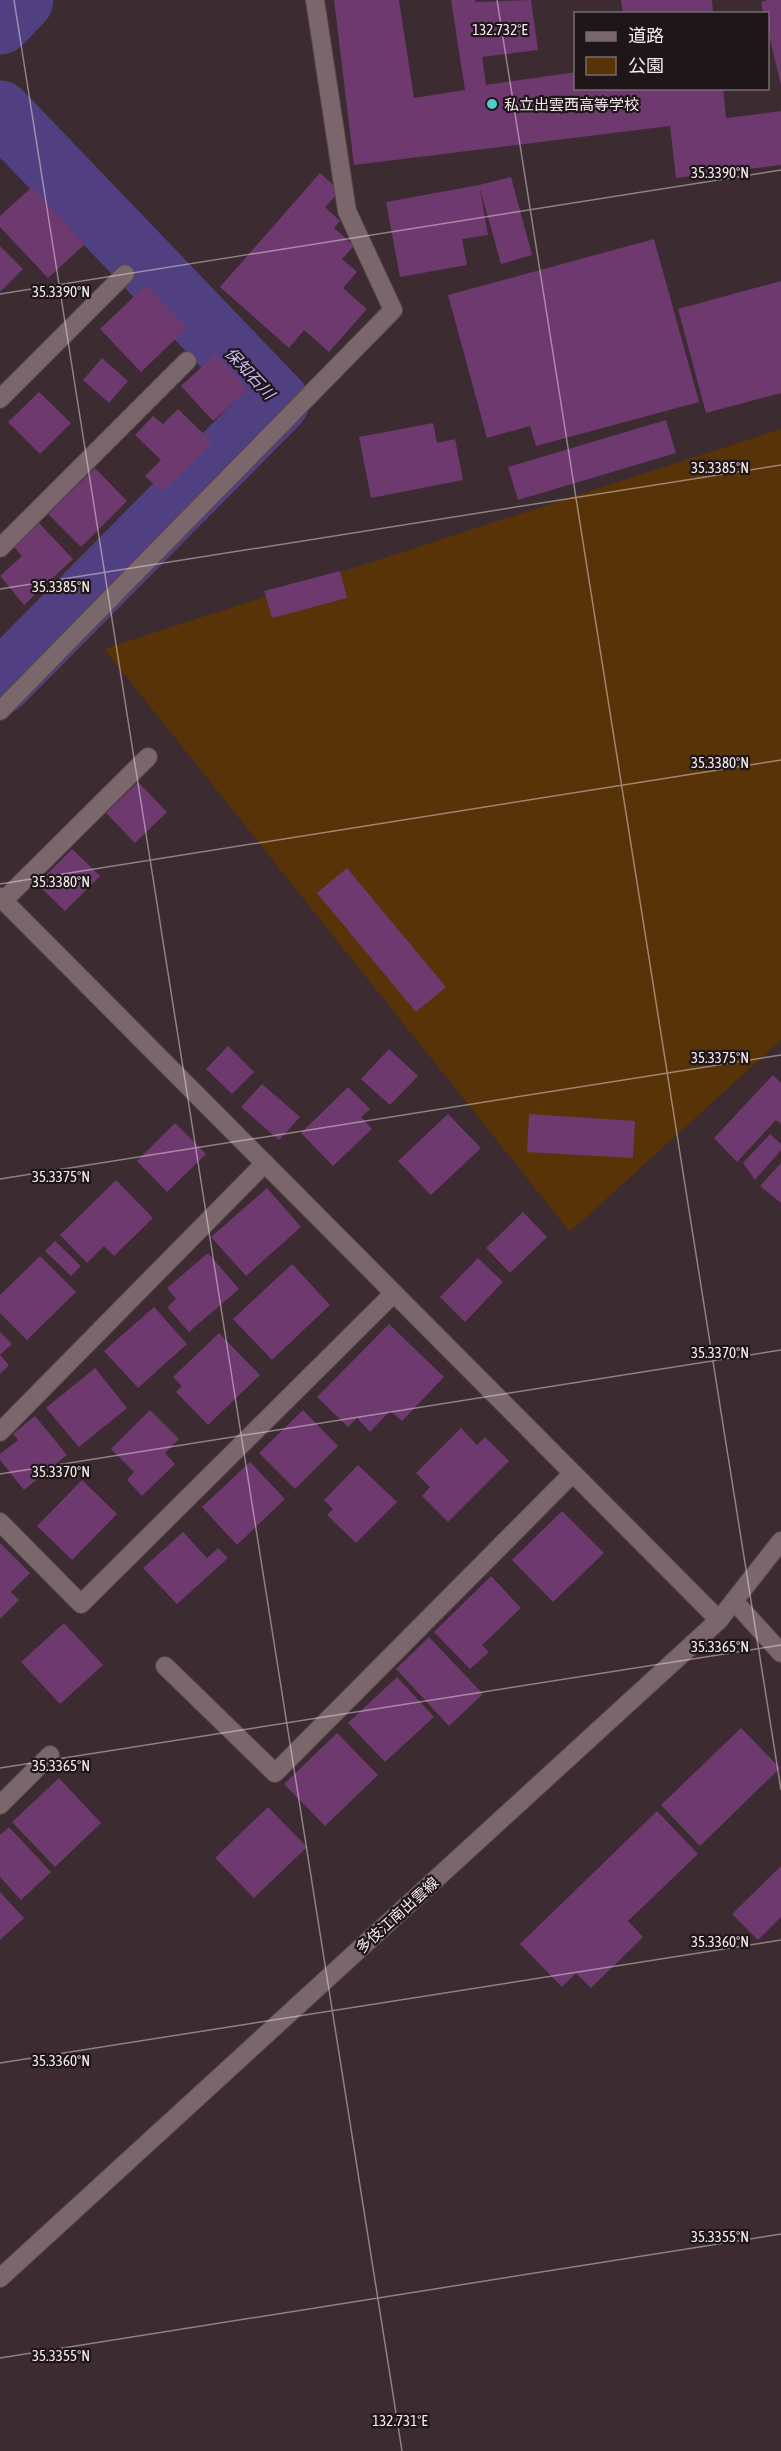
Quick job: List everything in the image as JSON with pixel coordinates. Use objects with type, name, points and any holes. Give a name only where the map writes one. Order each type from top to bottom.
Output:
[{"type":"street","points":[[0,711],[393,310],[347,211],[315,0]]},
{"type":"street","points":[[0,399],[125,274]]},
{"type":"street","points":[[0,548],[187,361]]},
{"type":"street","points":[[148,757],[2,899],[719,1620]]},
{"type":"street","points":[[0,1432],[265,1163]]},
{"type":"street","points":[[0,1522],[81,1604],[394,1293]]},
{"type":"street","points":[[165,1666],[275,1773],[573,1473]]},
{"type":"street","name":"多伎江南出雲線","points":[[0,2278],[719,1620],[781,1541]]},
{"type":"street","points":[[734,1601],[781,1653]]},
{"type":"street","points":[[0,1804],[50,1755]]},
{"type":"green space","points":[[781,429],[781,1040],[570,1232],[104,649]]},
{"type":"building","points":[[334,0],[399,0],[414,98],[465,90],[451,0],[475,0],[476,2],[531,0],[538,50],[482,57],[486,85],[574,72],[574,90],[723,90],[726,118],[781,111],[781,165],[676,178],[670,126],[354,165]]},
{"type":"building","points":[[621,0],[712,0],[713,12],[623,12]]},
{"type":"building","points":[[781,0],[781,85],[769,35],[769,12],[763,12],[761,2]]},
{"type":"building","points":[[320,173],[340,191],[325,207],[340,221],[334,228],[354,246],[342,259],[357,272],[343,288],[367,309],[329,352],[304,330],[289,348],[220,287]]},
{"type":"building","points":[[511,177],[532,255],[501,264],[480,189],[488,235],[462,239],[467,265],[400,277],[386,202]]},
{"type":"building","points":[[32,187],[85,244],[48,278],[0,227],[0,216]]},
{"type":"building","points":[[654,239],[699,402],[536,446],[530,426],[487,438],[448,295]]},
{"type":"building","points":[[0,246],[23,269],[0,292]]},
{"type":"building","points":[[781,281],[781,393],[706,413],[678,309]]},
{"type":"building","points":[[146,285],[187,328],[141,372],[100,329]]},
{"type":"building","points":[[216,354],[248,389],[213,421],[181,386]]},
{"type":"building","points":[[102,358],[128,381],[109,403],[83,380]]},
{"type":"building","points":[[39,392],[71,423],[40,454],[8,422]]},
{"type":"building","points":[[178,409],[212,442],[162,492],[145,476],[161,460],[135,435],[153,416],[163,424]]},
{"type":"building","points":[[666,420],[676,453],[518,500],[508,467]]},
{"type":"building","points":[[433,423],[437,443],[455,439],[463,480],[371,498],[359,437]]},
{"type":"building","points":[[95,468],[127,501],[81,547],[48,514]]},
{"type":"building","points":[[38,522],[73,559],[24,605],[0,576],[22,556],[13,546]]},
{"type":"building","points":[[340,571],[347,598],[272,618],[264,591]]},
{"type":"building","points":[[138,782],[167,812],[135,843],[106,813]]},
{"type":"building","points":[[72,849],[100,876],[65,911],[37,884]]},
{"type":"building","points":[[347,868],[446,987],[416,1012],[317,893]]},
{"type":"building","points":[[228,1046],[254,1072],[232,1094],[206,1069]]},
{"type":"building","points":[[389,1049],[418,1076],[390,1105],[361,1079]]},
{"type":"building","points":[[773,1075],[781,1083],[781,1124],[776,1120],[737,1162],[714,1138]]},
{"type":"building","points":[[262,1084],[300,1117],[279,1140],[241,1107]]},
{"type":"building","points":[[348,1087],[370,1109],[361,1117],[372,1129],[333,1166],[301,1133]]},
{"type":"building","points":[[448,1114],[481,1148],[431,1195],[398,1161]]},
{"type":"building","points":[[529,1114],[635,1121],[633,1158],[527,1152]]},
{"type":"building","points":[[175,1123],[206,1154],[167,1192],[137,1161]]},
{"type":"building","points":[[770,1134],[781,1144],[781,1150],[755,1180],[743,1163]]},
{"type":"building","points":[[781,1163],[781,1203],[760,1186]]},
{"type":"building","points":[[116,1180],[153,1218],[114,1256],[104,1246],[87,1263],[60,1235]]},
{"type":"building","points":[[267,1188],[301,1227],[246,1276],[211,1237]]},
{"type":"building","points":[[523,1212],[547,1237],[510,1273],[486,1248]]},
{"type":"building","points":[[55,1241],[81,1266],[71,1276],[45,1251]]},
{"type":"building","points":[[208,1253],[239,1289],[189,1332],[167,1307],[176,1299],[167,1288]]},
{"type":"building","points":[[40,1256],[76,1292],[27,1340],[0,1313],[0,1295]]},
{"type":"building","points":[[478,1258],[503,1282],[465,1322],[440,1297]]},
{"type":"building","points":[[292,1264],[330,1305],[272,1360],[233,1319]]},
{"type":"building","points":[[154,1307],[187,1344],[138,1388],[104,1351]]},
{"type":"building","points":[[389,1324],[444,1377],[402,1421],[390,1411],[370,1432],[357,1418],[348,1427],[317,1397]]},
{"type":"building","points":[[0,1332],[12,1344],[0,1355]]},
{"type":"building","points":[[219,1333],[260,1375],[208,1425],[176,1392],[182,1386],[173,1377]]},
{"type":"building","points":[[0,1355],[9,1365],[0,1374]]},
{"type":"building","points":[[95,1368],[127,1408],[79,1447],[46,1408]]},
{"type":"building","points":[[150,1410],[179,1439],[165,1453],[175,1464],[142,1496],[127,1480],[134,1472],[111,1449]]},
{"type":"building","points":[[303,1410],[338,1446],[295,1489],[259,1453]]},
{"type":"building","points":[[35,1416],[67,1455],[24,1490],[0,1460],[0,1454],[18,1440],[13,1434]]},
{"type":"building","points":[[461,1428],[477,1445],[485,1437],[509,1461],[448,1522],[422,1496],[430,1487],[416,1473]]},
{"type":"building","points":[[250,1462],[285,1499],[237,1545],[202,1507]]},
{"type":"building","points":[[358,1465],[397,1502],[356,1543],[327,1515],[333,1509],[324,1500]]},
{"type":"building","points":[[82,1480],[117,1514],[72,1560],[37,1526]]},
{"type":"building","points":[[562,1511],[604,1553],[553,1602],[512,1560]]},
{"type":"building","points":[[183,1532],[207,1558],[218,1548],[228,1558],[177,1604],[143,1568]]},
{"type":"building","points":[[0,1543],[30,1573],[11,1592],[19,1600],[0,1619]]},
{"type":"building","points":[[491,1576],[521,1608],[482,1645],[489,1652],[470,1669],[434,1632]]},
{"type":"building","points":[[64,1623],[103,1665],[60,1704],[21,1662]]},
{"type":"building","points":[[429,1637],[483,1694],[449,1726],[396,1669]]},
{"type":"building","points":[[397,1677],[434,1717],[385,1762],[348,1723]]},
{"type":"building","points":[[741,1728],[780,1768],[700,1846],[661,1805]]},
{"type":"building","points":[[337,1733],[378,1775],[325,1826],[284,1784]]},
{"type":"building","points":[[59,1778],[101,1823],[55,1867],[12,1822]]},
{"type":"building","points":[[268,1807],[307,1847],[254,1898],[215,1858]]},
{"type":"building","points":[[657,1811],[698,1854],[628,1921],[643,1937],[591,1988],[576,1973],[562,1987],[520,1944]]},
{"type":"building","points":[[9,1827],[51,1872],[21,1900],[0,1877],[0,1835]]},
{"type":"building","points":[[781,1866],[781,1917],[758,1940],[732,1914]]},
{"type":"building","points":[[0,1892],[24,1918],[0,1940]]},
{"type":"waterway","name":"保知石川","points":[[0,23],[22,0]]},
{"type":"waterway","name":"保知石川","points":[[0,112],[278,402],[0,683]]},
{"type":"place","name":"私立出雲西高等学校","points":[[492,104]]}]
